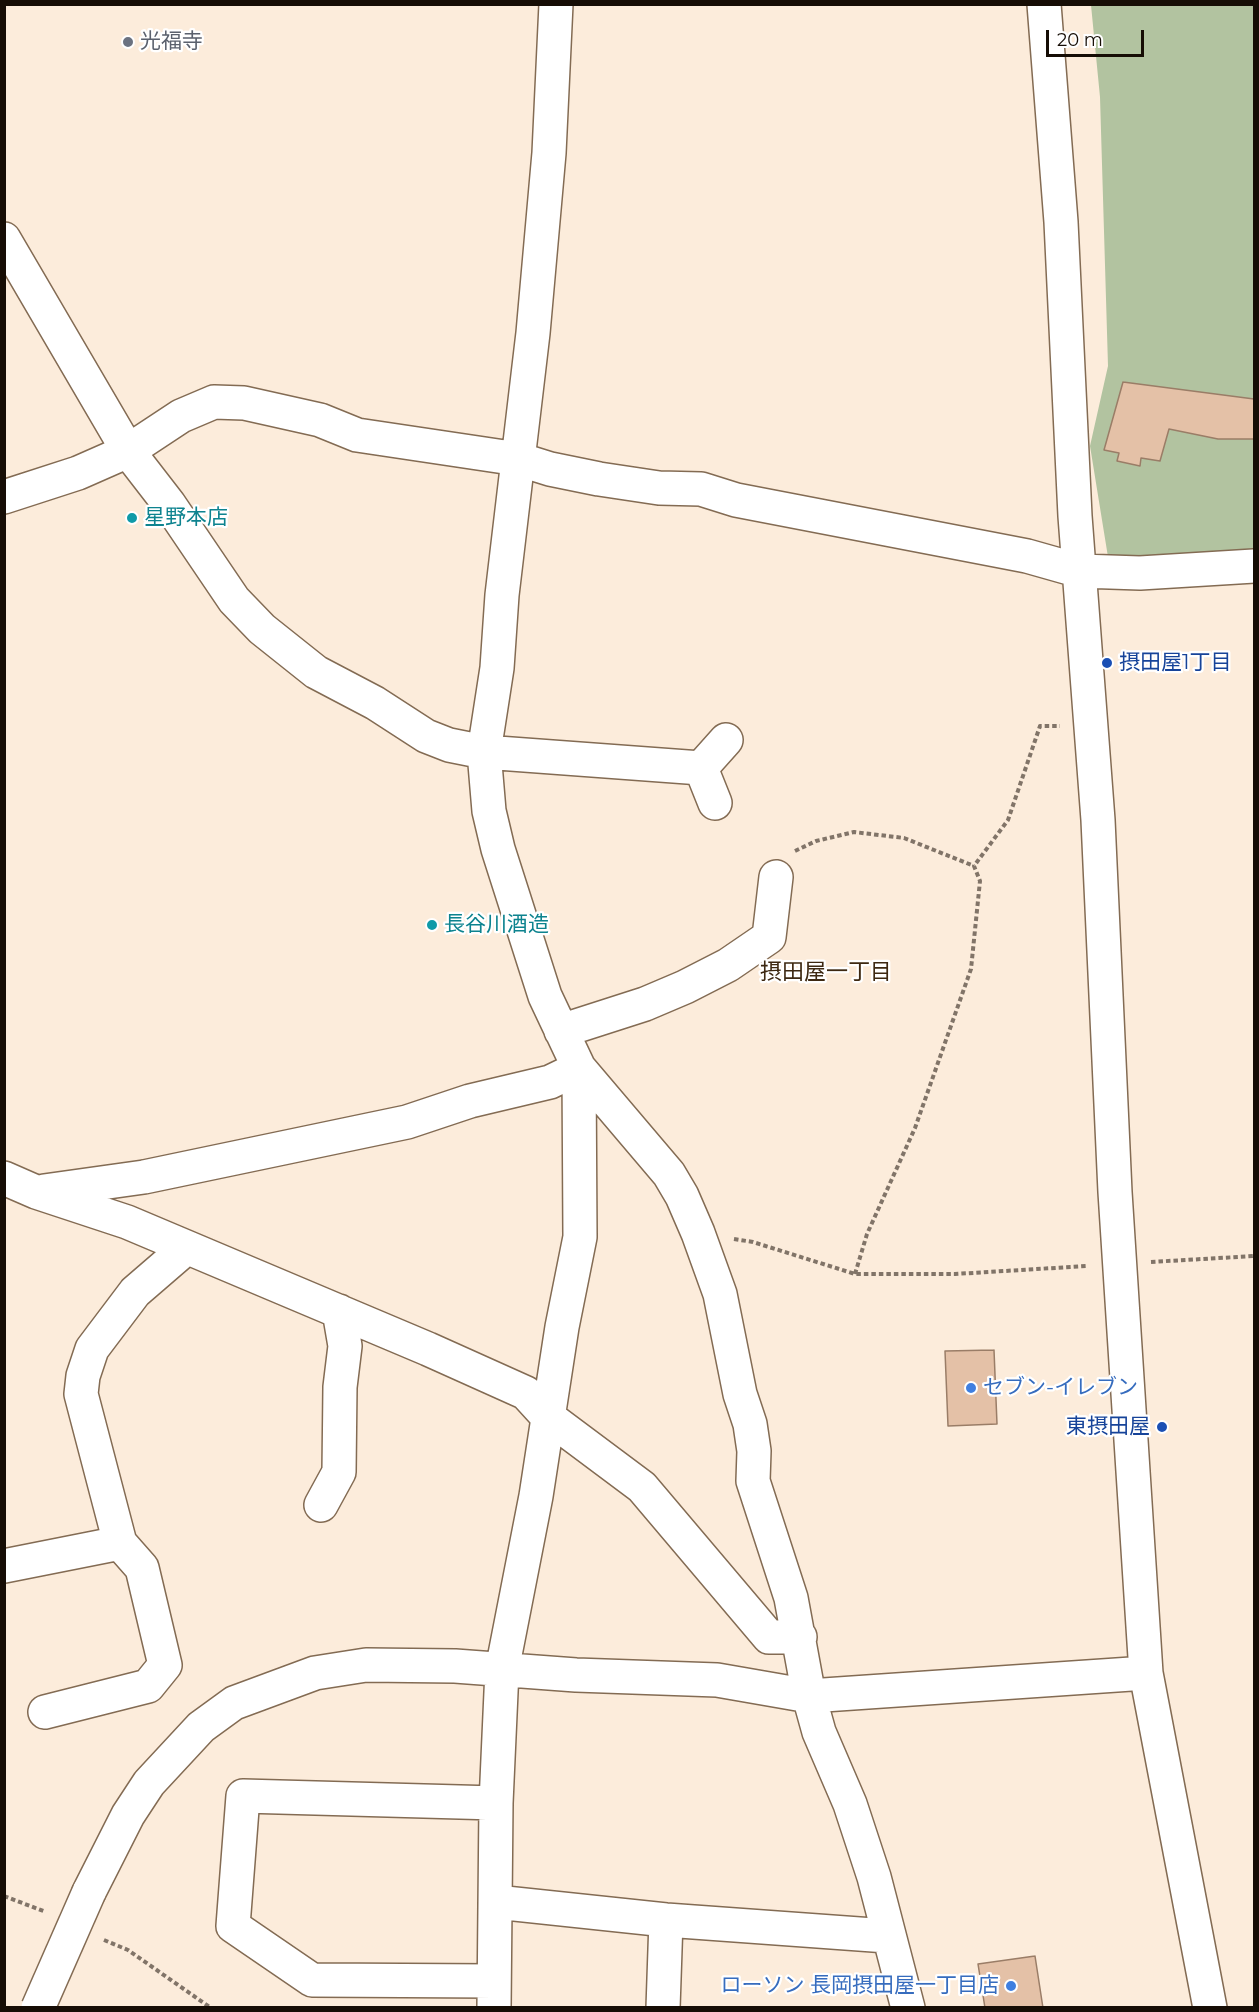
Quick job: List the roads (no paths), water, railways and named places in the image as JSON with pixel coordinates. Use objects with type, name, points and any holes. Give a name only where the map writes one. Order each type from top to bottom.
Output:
[{"type":"street","points":[[556,4],[543,227],[502,595],[497,668],[484,752],[489,811],[498,849],[545,996],[561,1031],[579,1068],[669,1174],[682,1196],[698,1233],[720,1294],[740,1394],[750,1424],[754,1451],[753,1481],[791,1598],[800,1637],[809,1696],[870,1867],[908,2007]]},
{"type":"street","points":[[1044,4],[1061,222],[1146,1673],[1209,2007]]},
{"type":"street","points":[[4,238],[128,451],[169,504],[234,600],[262,629],[316,672],[375,703],[426,736],[449,746],[484,752],[701,768]]},
{"type":"street","points":[[4,497],[78,473],[128,451],[181,416],[214,402],[244,403],[320,420],[357,435],[518,459],[550,469],[599,479],[659,488],[701,489],[736,500],[1027,556],[1080,571],[1140,573],[1254,566]]},
{"type":"street","points":[[701,768],[726,740]]},
{"type":"street","points":[[701,768],[715,803]]},
{"type":"street","points":[[561,1031],[645,1004],[685,987],[728,965],[769,937],[776,877]]},
{"type":"street","points":[[36,1192],[144,1177],[407,1122],[470,1101],[550,1082],[579,1068]]},
{"type":"street","points":[[496,1803],[243,1796],[233,1926],[312,1980],[494,1994],[496,1803],[502,1670],[536,1496],[547,1416],[580,1237],[579,1068]]},
{"type":"street","points":[[4,1178],[36,1192],[128,1222],[339,1311],[526,1394],[547,1416],[642,1487],[769,1637],[800,1637]]},
{"type":"street","points":[[45,1712],[148,1686],[165,1665],[142,1568],[120,1543],[81,1394],[83,1376],[92,1349],[135,1293],[186,1248]]},
{"type":"street","points":[[321,1505],[339,1472],[340,1387],[345,1346],[339,1311]]},
{"type":"street","points":[[4,1566],[120,1543]]},
{"type":"street","points":[[38,2007],[89,1892],[128,1815],[149,1783],[201,1727],[234,1703],[315,1673],[366,1665],[455,1666],[717,1680],[809,1696],[1146,1673]]},
{"type":"street","points":[[496,1902],[666,1920],[887,1936]]},
{"type":"street","points":[[663,2007],[666,1920]]},
{"type":"place","name":"光福寺","points":[[128,42]]},
{"type":"place","name":"星野本店","points":[[132,518]]},
{"type":"place","name":"摂田屋1丁目","points":[[1107,663]]},
{"type":"place","name":"長谷川酒造","points":[[432,925]]},
{"type":"place","name":"セブン-イレブン","points":[[971,1388]]},
{"type":"place","name":"東摂田屋","points":[[1162,1427]]},
{"type":"place","name":"ローソン 長岡摂田屋一丁目店","points":[[1011,1986]]},
{"type":"district","name":"摂田屋一丁目","points":[[826,973]]}]
